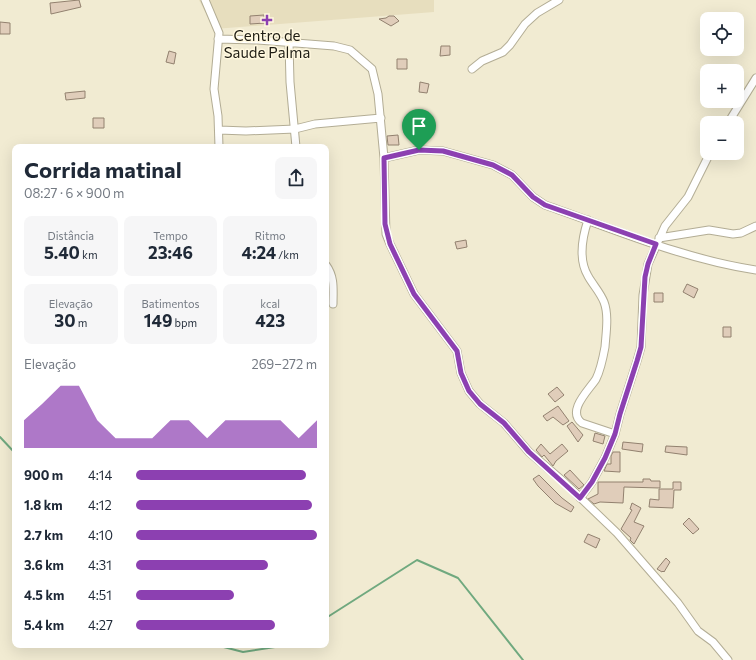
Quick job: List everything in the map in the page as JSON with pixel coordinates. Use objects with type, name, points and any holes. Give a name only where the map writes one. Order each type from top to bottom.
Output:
[{"type":"street","points":[[205,0],[218,29],[214,89],[219,130],[219,144]]},
{"type":"street","points":[[472,69],[482,61],[503,52],[525,24],[537,13],[559,0]]},
{"type":"street","points":[[218,39],[334,46],[350,50],[372,69],[378,94],[381,118],[384,158],[385,224],[390,244],[414,294],[457,351],[461,373],[469,391],[480,404],[504,423],[529,452],[580,498],[630,548],[678,603],[698,631],[713,642],[728,660]]},
{"type":"street","points":[[289,43],[290,82],[296,144]]},
{"type":"street","points":[[732,116],[756,78]]},
{"type":"street","points":[[219,130],[246,131],[295,129],[315,124],[381,118]]},
{"type":"street","points":[[384,158],[419,150],[437,151],[493,165],[512,175],[533,197],[545,205],[588,220],[658,241],[704,260],[756,270]]},
{"type":"street","points":[[580,498],[592,482],[605,458],[615,434],[641,347],[645,277],[648,264],[665,226],[688,197],[706,160]]},
{"type":"street","points":[[588,220],[583,233],[582,263],[604,302],[607,314],[605,347],[601,368],[596,380],[585,393],[576,415],[578,420],[582,423],[615,434]]},
{"type":"street","points":[[658,241],[708,230],[733,234],[741,233],[756,226]]},
{"type":"street","points":[[329,269],[332,273],[333,280],[333,304]]},
{"type":"shaded area","name":"Centro de Saude Palma","points":[[199,0],[434,0],[434,12],[214,29]]},
{"type":"building","points":[[79,0],[81,7],[51,14],[50,3]]},
{"type":"building","points":[[264,15],[265,23],[250,24],[250,16]]},
{"type":"building","points":[[394,16],[399,21],[391,26],[379,19]]},
{"type":"building","points":[[0,22],[10,23],[10,34],[0,34]]},
{"type":"building","points":[[441,46],[450,46],[450,55],[440,56]]},
{"type":"building","points":[[169,51],[176,53],[174,64],[166,62]]},
{"type":"building","points":[[397,59],[407,59],[407,69],[397,69]]},
{"type":"building","points":[[420,82],[429,84],[427,93],[419,92]]},
{"type":"building","points":[[85,91],[85,98],[66,100],[65,93]]},
{"type":"building","points":[[93,118],[104,118],[104,128],[93,128]]},
{"type":"building","points":[[398,135],[399,145],[388,145],[387,136]]},
{"type":"building","points":[[466,240],[467,247],[457,249],[455,242]]},
{"type":"building","points":[[687,284],[698,289],[694,298],[683,292]]},
{"type":"building","points":[[654,293],[663,293],[663,302],[654,302]]},
{"type":"building","points":[[723,327],[731,327],[731,337],[723,337]]},
{"type":"building","points":[[557,387],[564,395],[555,402],[548,394]]},
{"type":"building","points":[[558,406],[569,421],[563,425],[553,417],[547,421],[543,416]]},
{"type":"building","points":[[572,422],[583,435],[578,442],[567,426]]},
{"type":"building","points":[[595,433],[605,436],[603,444],[593,441]]},
{"type":"building","points":[[623,442],[643,444],[642,452],[622,449]]},
{"type":"building","points":[[541,444],[550,454],[562,444],[568,451],[556,461],[553,466],[544,455],[542,457],[536,450]]},
{"type":"building","points":[[666,446],[687,447],[687,455],[665,452]]},
{"type":"building","points":[[613,452],[620,452],[620,472],[604,471],[607,464],[611,464],[611,456]]},
{"type":"building","points":[[570,470],[584,485],[579,489],[564,475]]},
{"type":"building","points":[[539,475],[562,498],[574,507],[571,512],[555,503],[538,486],[533,479]]},
{"type":"building","points":[[643,479],[660,481],[660,488],[624,487],[623,503],[600,502],[594,504],[588,499],[598,494],[598,482],[643,482]]},
{"type":"building","points":[[673,482],[681,482],[681,490],[674,490],[673,508],[649,507],[650,499],[659,500],[659,489],[673,489]]},
{"type":"building","points":[[632,503],[641,508],[634,522],[644,526],[634,544],[630,540],[631,538],[621,529],[632,510],[630,509]]},
{"type":"building","points":[[689,518],[699,529],[693,534],[683,524]]},
{"type":"building","points":[[588,534],[600,539],[596,548],[584,542]]},
{"type":"building","points":[[666,558],[670,562],[664,572],[662,572],[657,569]]},
{"type":"waterway","points":[[0,437],[12,450]]},
{"type":"waterway","points":[[329,616],[417,560],[458,578],[523,660]]},
{"type":"waterway","points":[[228,648],[243,652],[269,648]]},
{"type":"place","name":"Centro de Saude Palma","points":[[267,20]]},
{"type":"route","points":[[419,150],[443,151],[493,165],[512,175],[533,197],[545,205],[656,244],[648,264],[645,277],[641,347],[637,361],[615,434],[605,458],[592,482],[580,498],[529,452],[504,423],[480,404],[469,391],[459,367],[456,349],[414,294],[390,244],[386,234],[385,224],[384,158],[419,150]]}]
